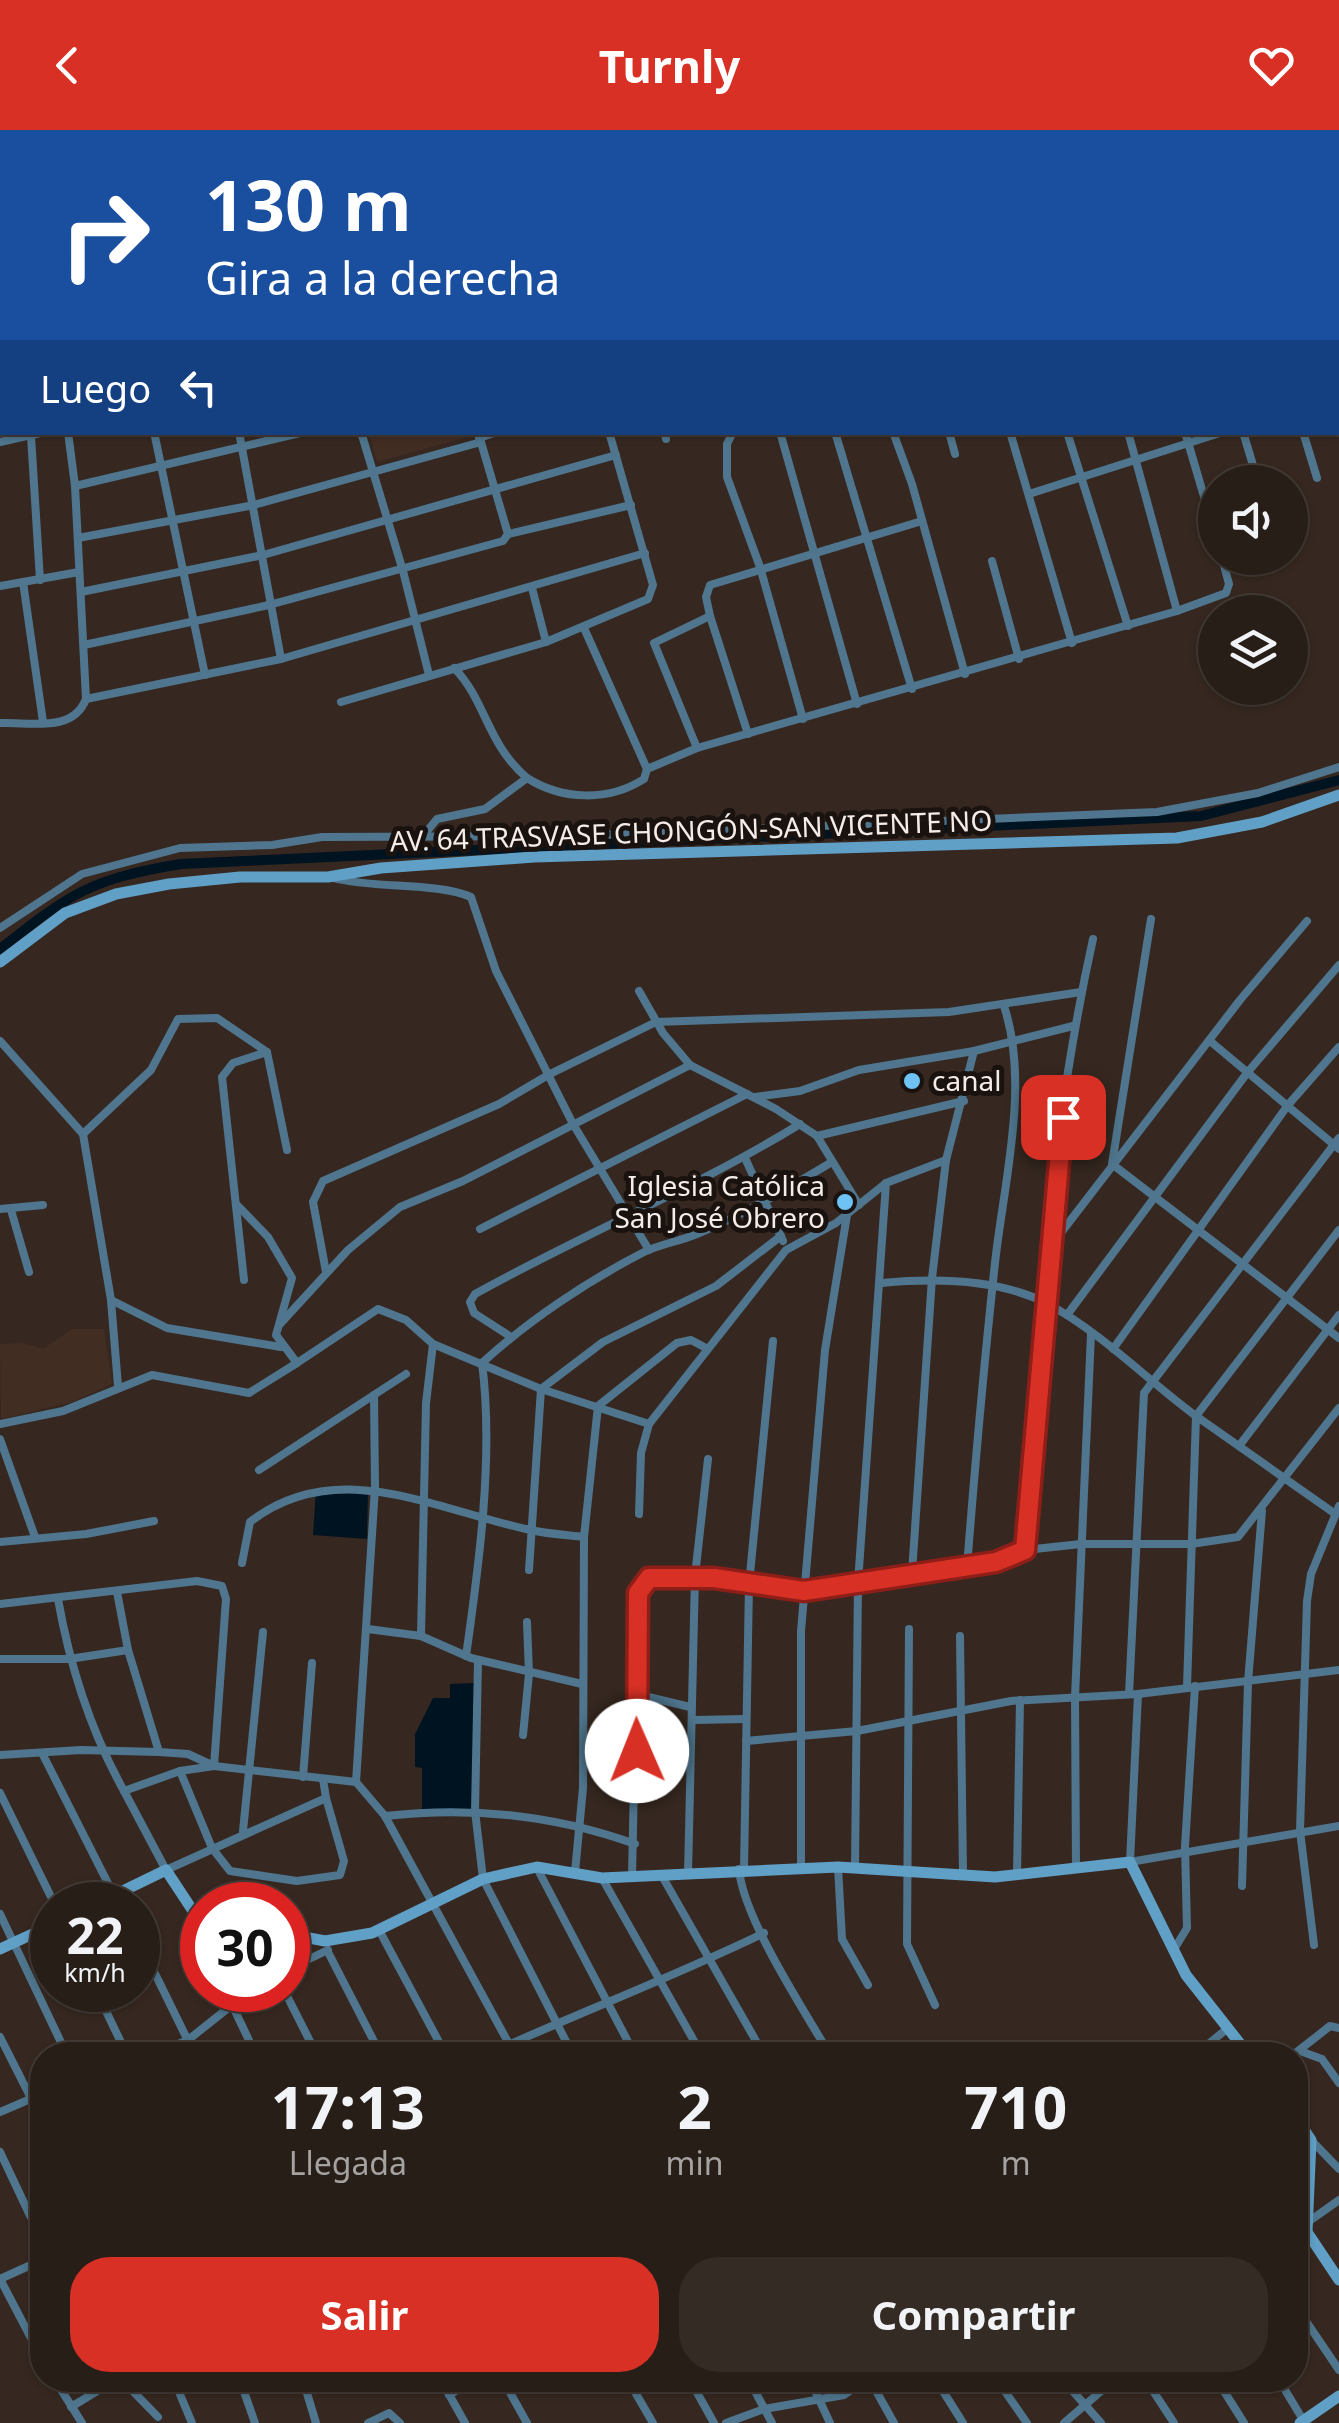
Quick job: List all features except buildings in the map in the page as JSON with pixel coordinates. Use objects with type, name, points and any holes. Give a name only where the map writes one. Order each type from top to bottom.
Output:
[{"type":"street","points":[[0,442],[34,435]]},
{"type":"street","points":[[0,723],[68,722],[80,714],[86,699],[76,486],[68,435]]},
{"type":"street","points":[[155,435],[204,675]]},
{"type":"street","points":[[239,435],[281,659]]},
{"type":"street","points":[[76,486],[163,469],[294,435]]},
{"type":"street","points":[[362,435],[403,571],[428,675]]},
{"type":"street","points":[[341,702],[546,642],[648,599],[653,585],[610,435]]},
{"type":"street","points":[[732,435],[727,444],[727,477],[760,567],[803,719]]},
{"type":"street","points":[[781,435],[857,704]]},
{"type":"street","points":[[836,435],[912,689]]},
{"type":"street","points":[[893,435],[965,674]]},
{"type":"street","points":[[950,435],[955,454]]},
{"type":"street","points":[[1011,435],[1072,643]]},
{"type":"street","points":[[1068,435],[1128,626]]},
{"type":"street","points":[[1129,435],[1177,611]]},
{"type":"street","points":[[1187,435],[1198,475]]},
{"type":"street","points":[[1029,494],[1215,435]]},
{"type":"street","points":[[1244,435],[1253,465]]},
{"type":"street","points":[[1304,435],[1317,478]]},
{"type":"street","points":[[31,436],[40,580]]},
{"type":"street","points":[[78,538],[254,505],[479,437],[508,534]]},
{"type":"street","points":[[81,592],[263,555],[616,454]]},
{"type":"street","points":[[84,645],[269,606],[503,542],[508,534],[631,504]]},
{"type":"street","points":[[748,734],[710,616],[706,597],[710,585],[922,521]]},
{"type":"street","points":[[86,699],[281,659],[645,553]]},
{"type":"street","points":[[992,561],[1019,659]]},
{"type":"street","points":[[0,586],[79,572]]},
{"type":"street","points":[[454,668],[466,679],[495,744],[528,778],[556,794],[582,796],[641,782],[647,769],[697,748],[1177,611],[1226,593],[1230,584],[1227,575]]},
{"type":"street","points":[[24,582],[42,722]]},
{"type":"street","points":[[532,588],[546,642]]},
{"type":"street","points":[[697,748],[654,643],[657,638],[710,616]]},
{"type":"street","points":[[584,628],[647,769]]},
{"type":"street","points":[[0,928],[82,874],[167,850],[272,846],[322,837],[598,836],[1157,812],[1258,794],[1339,766]]},
{"type":"street","points":[[423,836],[436,819],[485,809],[528,778]]},
{"type":"street","name":"AV. 64 TRASVASE CHONGÓN-SAN VICENTE NO","points":[[0,962],[65,914],[116,894],[240,878],[328,877],[381,868],[534,857],[1177,838],[1262,822],[1339,796]]},
{"type":"street","points":[[328,877],[392,888],[458,892],[471,897],[496,972],[573,1124],[604,1168],[649,1250]]},
{"type":"street","points":[[1112,1164],[1151,919]]},
{"type":"street","points":[[1049,1248],[1308,921]]},
{"type":"street","points":[[1025,1550],[1043,1302],[1074,1026],[1094,939]]},
{"type":"street","points":[[1067,1315],[1247,1074],[1339,964]]},
{"type":"street","points":[[639,992],[656,1022],[690,1065],[818,1136],[858,1205]]},
{"type":"street","points":[[326,1272],[313,1202],[323,1181],[488,1110],[550,1074],[656,1022],[1004,1006],[1082,992]]},
{"type":"street","points":[[967,1567],[992,1288],[1016,1090],[1014,1038],[1004,1006]]},
{"type":"street","points":[[83,1134],[131,1093],[160,1054],[171,1026],[184,1016],[217,1018],[267,1052],[288,1150]]},
{"type":"street","points":[[480,1229],[751,1096],[800,1091],[859,1070],[974,1050],[1074,1026]]},
{"type":"street","points":[[0,1041],[83,1134],[110,1300],[118,1386]]},
{"type":"street","points":[[1210,1041],[1337,1144],[1149,1382],[1142,1406],[1130,1862],[1186,1974],[1239,2042]]},
{"type":"street","points":[[1113,1350],[1288,1106],[1339,1048]]},
{"type":"street","points":[[912,1573],[932,1278],[946,1160],[974,1050]]},
{"type":"street","points":[[244,1280],[222,1077],[233,1064],[267,1052]]},
{"type":"street","points":[[276,1328],[372,1227],[400,1207],[690,1065]]},
{"type":"street","points":[[818,1136],[964,1101]]},
{"type":"street","points":[[511,1337],[474,1313],[470,1302],[475,1294],[745,1158],[800,1124]]},
{"type":"street","points":[[745,1158],[786,1250]]},
{"type":"street","points":[[640,1514],[641,1453],[649,1424],[786,1250],[847,1215],[886,1183],[946,1160]]},
{"type":"street","points":[[482,1363],[511,1337],[649,1250],[696,1234],[766,1202],[832,1162]]},
{"type":"street","points":[[1112,1164],[1239,1266],[1339,1338]]},
{"type":"street","points":[[855,1868],[858,1582],[870,1386],[882,1283],[886,1183]]},
{"type":"street","points":[[0,1209],[43,1205]]},
{"type":"street","points":[[238,1206],[268,1237],[292,1278],[276,1328],[281,1346],[298,1363]]},
{"type":"street","points":[[11,1210],[28,1272]]},
{"type":"street","points":[[801,1868],[804,1591],[825,1350],[847,1215]]},
{"type":"street","points":[[1173,1951],[1187,1928],[1190,1544],[1196,1416],[1339,1230]]},
{"type":"street","points":[[529,1570],[541,1389],[603,1342],[716,1286],[780,1236]]},
{"type":"street","points":[[882,1283],[932,1278],[1043,1302],[1067,1315],[1149,1382],[1283,1479],[1337,1509],[1308,1587],[1300,1831],[1314,1946]]},
{"type":"street","points":[[110,1300],[167,1328],[281,1346]]},
{"type":"street","points":[[0,1424],[63,1411],[152,1375],[249,1393],[378,1309],[406,1320],[434,1344],[541,1389],[649,1424]]},
{"type":"street","points":[[1238,1446],[1339,1314]]},
{"type":"street","points":[[1076,1867],[1075,1696],[1091,1334]]},
{"type":"street","points":[[575,1872],[580,1825],[584,1537],[598,1406],[677,1343],[691,1340],[706,1348]]},
{"type":"street","points":[[773,1341],[749,1584],[740,1884],[823,2042]]},
{"type":"street","points":[[421,1636],[426,1404],[434,1344]]},
{"type":"street","points":[[466,1656],[480,1516],[486,1390],[482,1363]]},
{"type":"street","points":[[259,1470],[406,1374]]},
{"type":"street","points":[[356,1782],[375,1488],[374,1396]]},
{"type":"street","points":[[632,1877],[638,1593],[649,1578],[695,1576],[804,1591],[967,1567],[1025,1550],[1081,1544],[1190,1544],[1238,1536],[1339,1408]]},
{"type":"street","points":[[0,1439],[36,1537]]},
{"type":"street","points":[[688,1874],[695,1576],[708,1459]]},
{"type":"street","points":[[0,1488],[15,1487]]},
{"type":"street","points":[[242,1563],[248,1527],[254,1518],[320,1491],[375,1488],[532,1531],[584,1537]]},
{"type":"street","points":[[1242,1886],[1248,1682],[1262,1509]]},
{"type":"street","points":[[0,1542],[86,1534],[154,1521]]},
{"type":"street","points":[[0,1604],[216,1582],[226,1591],[214,1766]]},
{"type":"street","points":[[117,1592],[128,1650],[159,1752]]},
{"type":"street","points":[[58,1598],[69,1659],[101,1750],[166,1870],[180,1888]]},
{"type":"street","points":[[523,1735],[529,1674],[527,1622]]},
{"type":"street","points":[[368,1629],[421,1636],[478,1660],[582,1684]]},
{"type":"street","points":[[910,1629],[907,1944],[935,2005]]},
{"type":"street","points":[[243,1831],[263,1632]]},
{"type":"street","points":[[960,1636],[963,1874]]},
{"type":"street","points":[[0,1659],[69,1659],[128,1650]]},
{"type":"street","points":[[478,1660],[474,1811],[484,1879],[566,2042]]},
{"type":"street","points":[[304,1777],[312,1662]]},
{"type":"street","points":[[746,1741],[857,1731],[1020,1700],[1134,1694],[1339,1670]]},
{"type":"street","points":[[636,1694],[690,1707]]},
{"type":"street","points":[[1017,1876],[1020,1700]]},
{"type":"street","points":[[693,1720],[746,1719]]},
{"type":"street","points":[[0,1755],[101,1750],[159,1752],[188,1754],[214,1766]]},
{"type":"street","points":[[43,1755],[107,1882]]},
{"type":"street","points":[[124,1790],[180,1771],[214,1766],[356,1782],[386,1816],[431,1907],[509,2042]]},
{"type":"street","points":[[180,1771],[212,1848],[239,1876],[297,1882],[340,1875],[344,1861],[323,1779]]},
{"type":"street","points":[[0,1793],[44,1882]]},
{"type":"street","points":[[146,1882],[243,1831],[326,1798]]},
{"type":"street","points":[[386,1816],[474,1811],[580,1825],[635,1844]]},
{"type":"street","points":[[310,1957],[431,1907],[484,1879],[537,1867],[602,1878],[801,1868],[1017,1876],[1130,1862],[1339,1826]]},
{"type":"street","points":[[537,1867],[628,2042]]},
{"type":"street","points":[[838,1868],[842,1939],[868,1985]]},
{"type":"street","points":[[662,1876],[756,2042]]},
{"type":"street","points":[[602,1878],[695,2042]]},
{"type":"street","points":[[0,1914],[61,2042]]},
{"type":"street","points":[[379,1930],[439,2042]]},
{"type":"street","points":[[514,2042],[660,1982],[764,1933]]},
{"type":"street","points":[[0,1950],[30,1936]]},
{"type":"street","points":[[310,1941],[327,1947],[375,2042]]},
{"type":"street","points":[[160,1983],[188,2040]]},
{"type":"street","points":[[106,2012],[121,2042]]},
{"type":"street","points":[[183,2042],[221,2012]]},
{"type":"street","points":[[235,2012],[250,2042]]},
{"type":"street","points":[[295,2012],[310,2042]]},
{"type":"street","points":[[1308,2043],[1330,2026],[1339,2028]]},
{"type":"street","points":[[1211,2042],[1228,2028]]},
{"type":"street","points":[[0,2037],[30,2096]]},
{"type":"street","points":[[1308,2056],[1322,2059],[1339,2084]]},
{"type":"street","points":[[0,2112],[30,2098]]},
{"type":"street","points":[[1308,2136],[1339,2169]]},
{"type":"street","points":[[1311,2140],[1308,2227],[1339,2280]]},
{"type":"street","points":[[0,2152],[30,2216]]},
{"type":"street","points":[[1308,2227],[1339,2200]]},
{"type":"street","points":[[30,2265],[0,2279],[30,2336]]},
{"type":"street","points":[[1308,2325],[1339,2370]]},
{"type":"street","points":[[62,2392],[82,2423]]},
{"type":"street","points":[[70,2407],[97,2392]]},
{"type":"street","points":[[131,2392],[158,2416]]},
{"type":"street","points":[[179,2392],[192,2423]]},
{"type":"street","points":[[244,2392],[255,2423]]},
{"type":"street","points":[[307,2392],[316,2423]]},
{"type":"street","points":[[447,2392],[465,2423]]},
{"type":"street","points":[[449,2395],[454,2392]]},
{"type":"street","points":[[510,2392],[527,2423]]},
{"type":"street","points":[[635,2392],[653,2423]]},
{"type":"street","points":[[697,2392],[714,2423]]},
{"type":"street","points":[[755,2392],[772,2423]]},
{"type":"street","points":[[815,2392],[830,2423]]},
{"type":"street","points":[[726,2423],[764,2408],[819,2401],[849,2392]]},
{"type":"street","points":[[875,2392],[894,2423]]},
{"type":"street","points":[[944,2392],[964,2423]]},
{"type":"street","points":[[1006,2392],[1027,2423]]},
{"type":"street","points":[[1074,2392],[1101,2423]]},
{"type":"street","points":[[1064,2423],[1101,2392]]},
{"type":"street","points":[[1154,2392],[1174,2423]]},
{"type":"street","points":[[1225,2392],[1244,2423]]},
{"type":"street","points":[[1285,2392],[1303,2422],[1339,2396]]},
{"type":"street","points":[[373,2422],[389,2413],[400,2423]]},
{"type":"shaded area","points":[[370,435],[472,436],[377,462]]},
{"type":"shaded area","points":[[72,1329],[104,1329],[112,1384],[72,1402],[1,1419],[0,1344],[24,1343],[43,1349]]},
{"type":"water","points":[[316,1490],[368,1491],[367,1539],[313,1535]]},
{"type":"water","points":[[475,1683],[472,1809],[422,1810],[422,1768],[415,1767],[415,1734],[433,1698],[450,1698],[450,1684]]},
{"type":"waterway","points":[[0,949],[83,891],[124,876],[181,864],[1201,816],[1339,780]]},
{"type":"place","name":"canal","points":[[912,1081]]},
{"type":"place","name":"Iglesia Católica San José Obrero","points":[[845,1202]]},
{"type":"route","points":[[637,1751],[638,1593],[649,1578],[695,1576],[804,1591],[996,1562],[1025,1550],[1043,1302],[1063,1117]]}]
